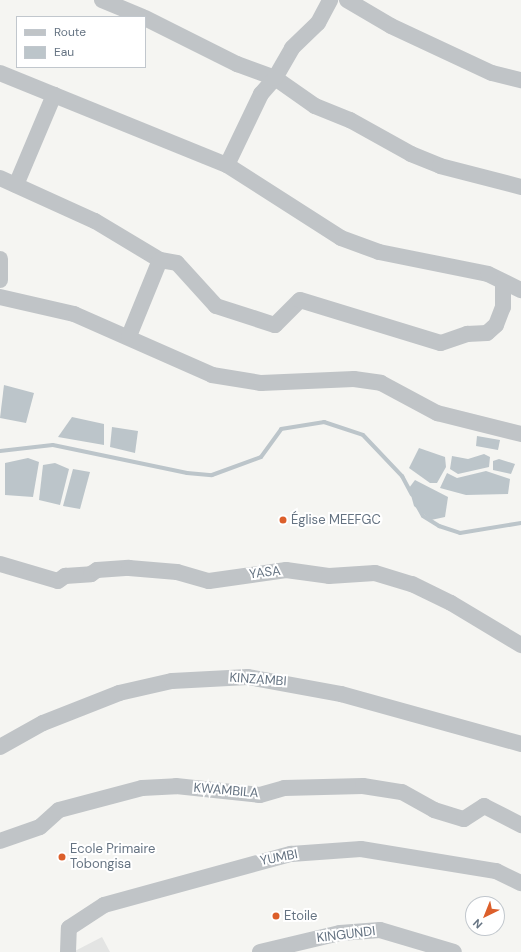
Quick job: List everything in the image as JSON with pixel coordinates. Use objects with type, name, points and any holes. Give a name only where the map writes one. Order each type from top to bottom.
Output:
[{"type":"street","points":[[102,0],[142,16]]},
{"type":"street","points":[[227,164],[261,94],[276,78],[292,48],[318,23],[330,0]]},
{"type":"street","points":[[347,0],[391,26],[492,73],[521,80]]},
{"type":"street","points":[[146,18],[237,64],[276,78],[315,106],[350,120],[411,154],[440,166],[521,187]]},
{"type":"street","points":[[0,73],[227,164],[341,238],[379,252],[488,274],[503,283],[521,290]]},
{"type":"street","points":[[16,185],[54,95]]},
{"type":"street","points":[[0,178],[95,220],[160,260],[177,263],[216,306],[242,317],[275,326],[300,300],[441,343],[467,334],[487,333],[496,325],[506,296],[503,283]]},
{"type":"street","points":[[0,259],[0,280]]},
{"type":"street","points":[[129,336],[160,260]]},
{"type":"street","points":[[0,297],[74,314],[129,336],[212,375],[261,383],[354,379],[381,383],[437,413],[521,434]]},
{"type":"street","name":"YASA","points":[[0,564],[58,581],[65,576],[91,574],[97,570],[129,568],[183,573],[209,581],[286,570],[329,576],[359,571],[375,573],[412,584],[451,603],[521,645]]},
{"type":"street","name":"KINZAMBI","points":[[0,747],[43,723],[119,692],[172,681],[248,677],[341,694],[521,744]]},
{"type":"street","name":"KWAMBILA","points":[[0,841],[40,827],[59,810],[142,788],[176,786],[260,795],[284,788],[363,786],[402,792],[434,810],[464,819],[484,806],[521,824]]},
{"type":"street","name":"YUMBI","points":[[68,952],[69,928],[104,905],[291,854],[361,849],[496,871],[521,883]]},
{"type":"street","name":"KINGUNDI","points":[[260,952],[340,933],[380,930],[454,952]]},
{"type":"shaded area","points":[[102,937],[110,952],[73,952]]},
{"type":"water","points":[[4,385],[34,393],[26,423],[0,418]]},
{"type":"water","points":[[72,417],[104,424],[104,445],[58,437]]},
{"type":"water","points":[[112,427],[138,431],[135,453],[110,447]]},
{"type":"water","points":[[477,436],[500,440],[498,450],[476,446]]},
{"type":"water","points":[[419,448],[445,457],[446,467],[437,483],[430,483],[409,468]]},
{"type":"water","points":[[484,454],[490,457],[489,467],[458,474],[450,469],[452,456],[468,459]]},
{"type":"water","points":[[28,458],[39,462],[33,497],[5,495],[5,463]]},
{"type":"water","points":[[499,459],[515,464],[511,474],[493,470],[493,461]]},
{"type":"water","points":[[55,463],[69,469],[60,505],[39,500],[43,465]]},
{"type":"water","points":[[73,469],[90,472],[80,509],[63,506]]},
{"type":"water","points":[[486,471],[510,479],[508,494],[466,495],[440,488],[447,473],[457,478]]},
{"type":"water","points":[[415,480],[448,497],[445,517],[431,520],[414,506],[409,488]]},
{"type":"waterway","points":[[0,451],[53,445],[187,473],[212,475],[261,457],[281,429],[324,422],[363,435],[402,476],[412,495]]},
{"type":"waterway","points":[[418,507],[423,516],[439,526],[460,533],[521,523]]},
{"type":"place","name":"Église MEEFGC","points":[[283,520]]},
{"type":"place","name":"Ecole Primaire Tobongisa","points":[[62,857]]},
{"type":"place","name":"Etoile","points":[[276,916]]}]
